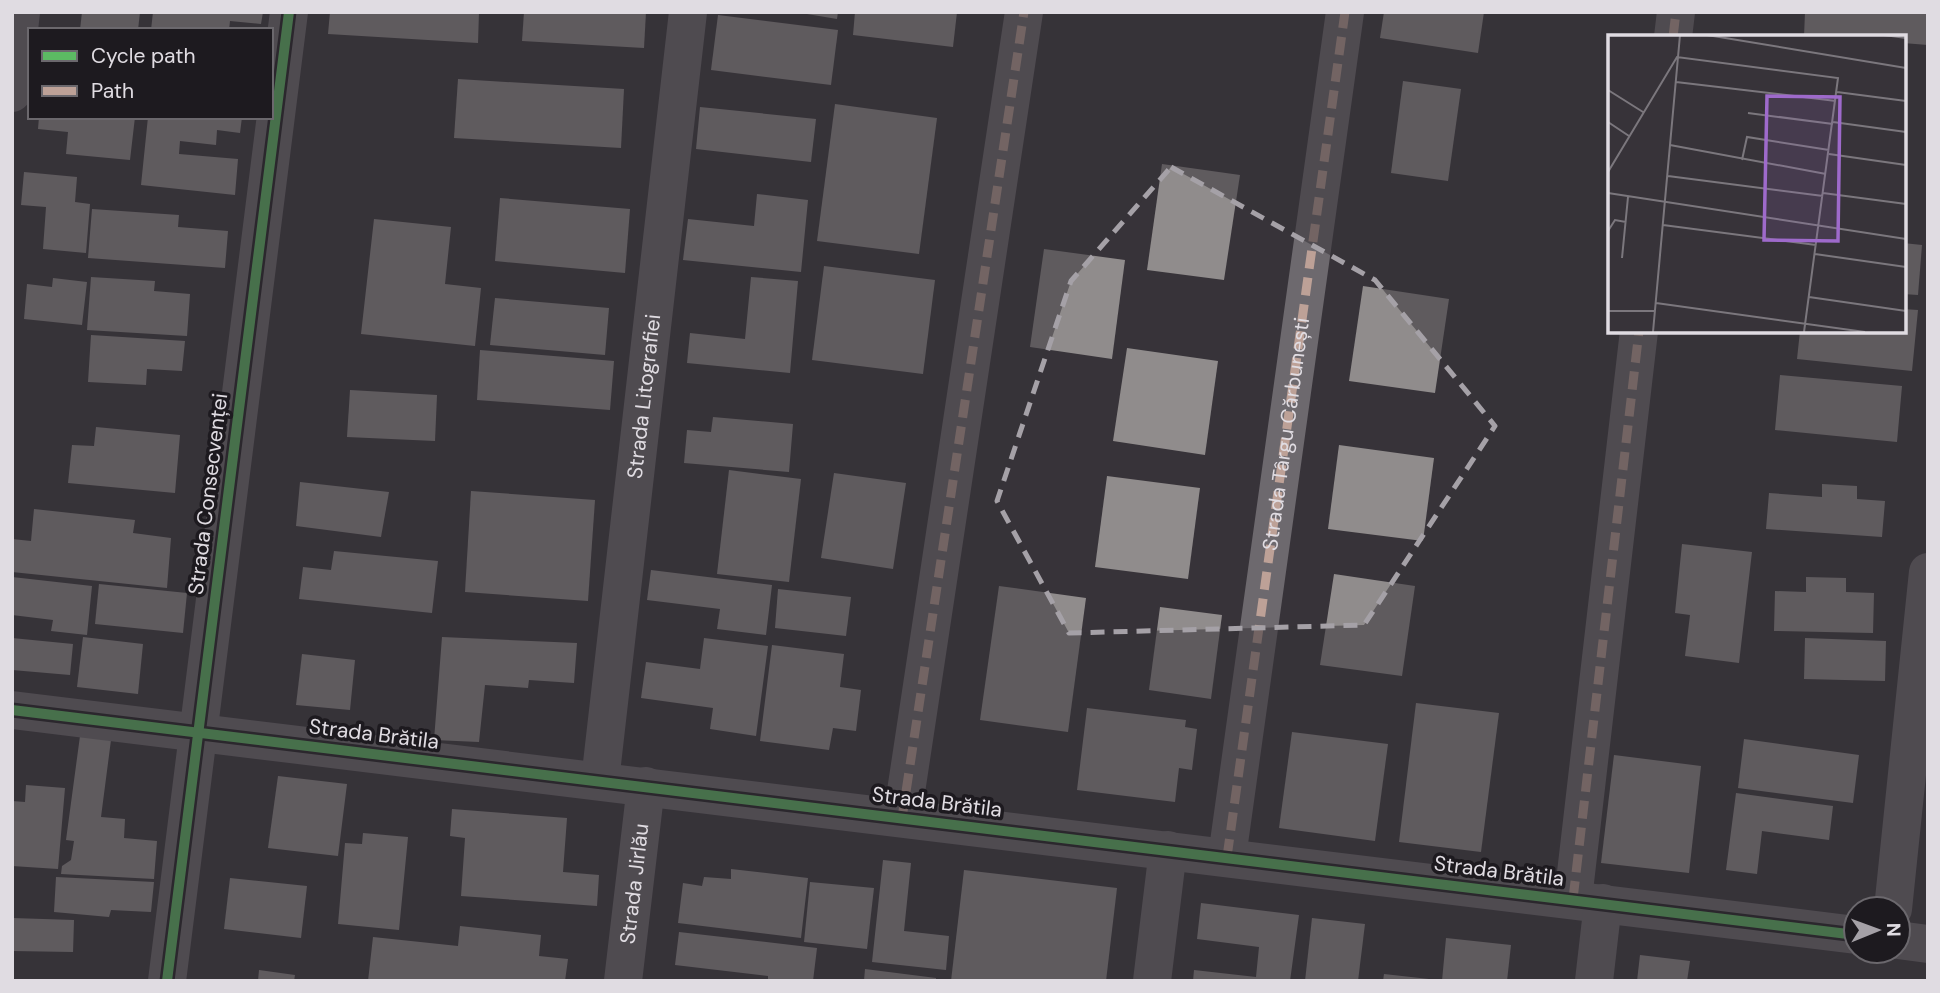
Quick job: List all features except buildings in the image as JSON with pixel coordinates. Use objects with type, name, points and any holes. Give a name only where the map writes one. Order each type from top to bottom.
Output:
[{"type":"street","points":[[12,93],[21,12]]},
{"type":"street","name":"Strada Consecvenței","points":[[167,981],[289,12]]},
{"type":"street","name":"Strada Litografiei","points":[[600,780],[688,12]]},
{"type":"street","points":[[902,818],[1024,12]]},
{"type":"street","name":"Strada Târgu Cărbunești","points":[[1227,857],[1345,12]]},
{"type":"street","points":[[1673,35],[1676,12]]},
{"type":"street","points":[[1594,981],[1588,901],[1639,332]]},
{"type":"street","points":[[1894,895],[1928,572]]},
{"type":"street","name":"Strada Brătila","points":[[12,709],[1842,933]]},
{"type":"street","name":"Strada Jirlău","points":[[623,981],[646,786]]},
{"type":"street","points":[[1152,981],[1168,850]]},
{"type":"highlighted area","points":[[1171,167],[1375,280],[1495,426],[1364,625],[1069,633],[997,501],[1071,281]]},
{"type":"marked path","points":[[902,818],[1024,12]]},
{"type":"marked path","points":[[1227,857],[1345,12]]},
{"type":"marked path","points":[[1673,35],[1676,12]]},
{"type":"marked path","points":[[1573,899],[1639,332]]},
{"type":"cycle path","points":[[167,981],[289,12]]},
{"type":"cycle path","points":[[12,710],[1842,933]]}]
